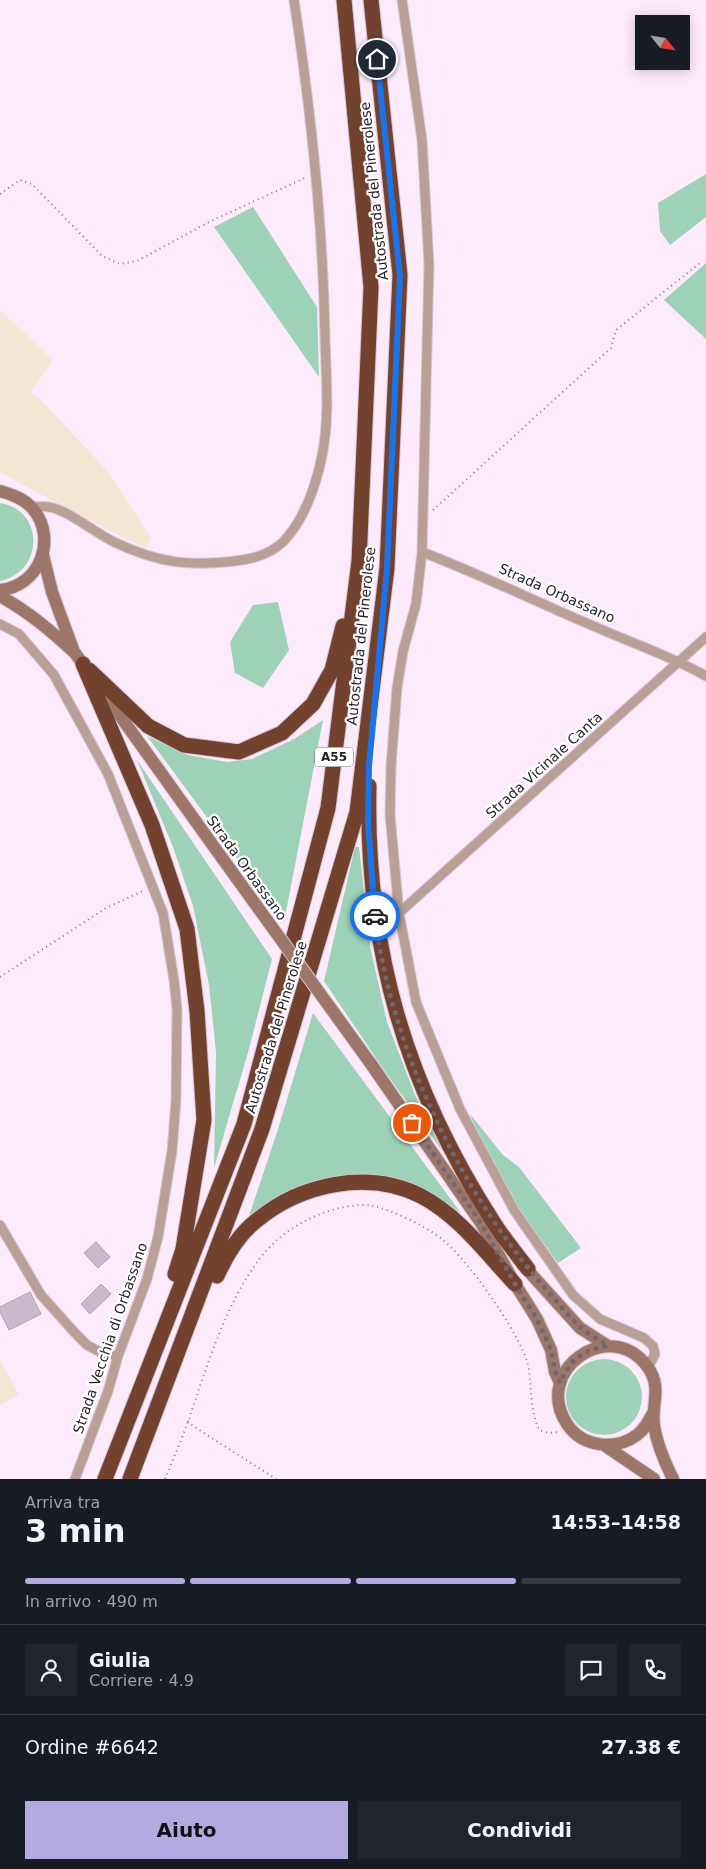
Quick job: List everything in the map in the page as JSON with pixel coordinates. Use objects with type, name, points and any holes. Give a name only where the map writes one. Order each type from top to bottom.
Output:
[{"type":"highway","name":"Autostrada del Pinerolese","points":[[105,1479],[244,1124],[328,808],[359,561],[371,288],[344,0]]},
{"type":"highway","name":"Autostrada del Pinerolese","points":[[130,1479],[262,1129],[357,812],[387,568],[400,276],[371,0]]},
{"type":"highway","points":[[79,659],[148,726],[184,746],[239,752],[282,733],[313,704],[332,670],[359,561]]},
{"type":"highway","points":[[387,568],[369,766],[368,823],[371,880],[382,959],[390,994],[412,1061],[443,1133],[494,1223],[528,1269]]},
{"type":"highway","points":[[79,659],[152,825],[187,928],[198,1011],[204,1120],[183,1249],[140,1387]]},
{"type":"highway","points":[[168,1382],[229,1251],[255,1221],[282,1203],[325,1186],[350,1182],[376,1184],[398,1188],[420,1196],[444,1211],[466,1231],[515,1284]]},
{"type":"main road","points":[[0,491],[18,496],[32,507]]},
{"type":"main road","name":"Strada Orbassano","points":[[32,507],[40,518],[44,530],[43,555],[52,592],[79,659]]},
{"type":"main road","points":[[0,590],[8,589],[23,582],[36,570],[43,555]]},
{"type":"main road","name":"Strada Orbassano","points":[[0,596],[46,625],[79,659],[371,1064],[481,1223],[537,1319],[551,1350],[555,1372],[560,1383]]},
{"type":"main road","name":"Strada Orbassano","points":[[481,1223],[528,1269],[580,1328],[608,1346]]},
{"type":"main road","name":"Strada Orbassano","points":[[648,1368],[630,1352],[619,1348],[608,1346],[592,1349],[577,1356],[566,1368],[560,1383],[558,1397],[560,1412],[567,1424],[577,1435],[590,1442],[604,1445],[654,1479]]},
{"type":"main road","points":[[648,1368],[655,1382],[656,1398],[653,1414],[658,1445],[673,1479]]},
{"type":"main road","points":[[604,1445],[616,1444],[639,1434],[653,1414]]},
{"type":"street","points":[[32,507],[49,507],[114,542],[140,553],[167,561],[194,563],[244,560],[259,556],[282,542],[294,528],[307,501],[317,473],[325,434],[326,391],[324,289],[316,173],[294,0]]},
{"type":"street","points":[[402,0],[422,140],[429,264],[422,552],[416,604],[403,651],[396,688],[393,726],[390,815],[399,913],[416,1002],[460,1109],[514,1210],[573,1295],[600,1319],[636,1334],[653,1346],[655,1354],[648,1368]]},
{"type":"street","name":"Strada Orbassano","points":[[422,552],[465,568],[590,625],[680,662],[706,676]]},
{"type":"street","name":"Strada Vecchia di Orbassano","points":[[0,624],[19,634],[54,675],[108,774],[163,913],[177,1009],[176,1100],[172,1151],[158,1237],[147,1279],[75,1479]]},
{"type":"street","name":"Strada Vicinale Canta","points":[[399,913],[706,637]]},
{"type":"street","points":[[0,1225],[41,1295],[59,1315],[87,1345],[102,1352],[118,1356]]},
{"type":"path","points":[[0,194],[20,180],[32,184],[102,256],[120,264],[137,261],[211,221],[316,173]]},
{"type":"path","points":[[424,518],[610,348],[616,330],[700,264]]},
{"type":"path","points":[[0,977],[106,908],[140,892],[154,890]]},
{"type":"path","points":[[165,1479],[228,1314],[261,1257],[292,1228],[309,1219],[341,1208],[373,1206],[426,1228],[457,1254],[495,1303],[523,1352],[528,1369],[532,1412],[539,1430],[548,1433],[558,1433],[567,1424]]},
{"type":"path","points":[[188,1421],[276,1479]]},
{"type":"shaded area","points":[[0,310],[53,361],[30,392],[41,400],[109,473],[151,538],[146,549],[0,472]]},
{"type":"shaded area","points":[[0,1359],[19,1395],[0,1405]]},
{"type":"green space","points":[[706,174],[706,217],[670,245],[660,231],[658,203]]},
{"type":"green space","points":[[253,207],[317,307],[319,377],[214,227]]},
{"type":"green space","points":[[706,263],[706,339],[664,300]]},
{"type":"green space","points":[[0,503],[15,508],[25,517],[31,528],[33,541],[31,554],[25,566],[14,575],[0,581]]},
{"type":"green space","points":[[278,602],[289,650],[263,688],[235,673],[230,642],[253,605]]},
{"type":"green space","points":[[323,720],[284,922],[147,736],[188,755],[227,762],[252,759],[294,739]]},
{"type":"green space","points":[[137,760],[272,959],[249,1049],[214,1168],[216,1052],[209,985],[193,906],[173,847]]},
{"type":"green space","points":[[355,847],[359,847],[370,946],[387,1022],[415,1095],[443,1152],[386,1073],[324,981]]},
{"type":"green space","points":[[313,1013],[461,1213],[444,1203],[374,1177],[334,1177],[308,1183],[281,1195],[249,1216],[279,1126]]},
{"type":"green space","points":[[470,1114],[503,1155],[519,1167],[581,1248],[558,1263],[514,1202],[479,1138]]},
{"type":"green space","points":[[597,1359],[611,1359],[625,1365],[636,1376],[642,1390],[639,1412],[631,1424],[611,1435],[597,1435],[583,1429],[572,1418],[566,1404],[566,1390],[572,1376],[583,1365]]},
{"type":"building","points":[[96,1242],[110,1257],[98,1268],[84,1253]]},
{"type":"building","points":[[101,1284],[111,1294],[90,1314],[81,1304]]},
{"type":"building","points":[[30,1292],[41,1314],[9,1330],[0,1312],[0,1307]]},
{"type":"way so far","points":[[375,916],[382,959],[401,1030],[412,1061],[443,1133],[460,1165],[494,1223],[528,1269],[580,1328],[608,1346],[592,1349],[577,1356],[566,1368],[560,1383],[555,1372],[551,1350],[537,1319],[481,1223],[412,1123]]},
{"type":"route","points":[[375,916],[368,823],[369,766],[387,568],[400,276],[377,59]]}]
